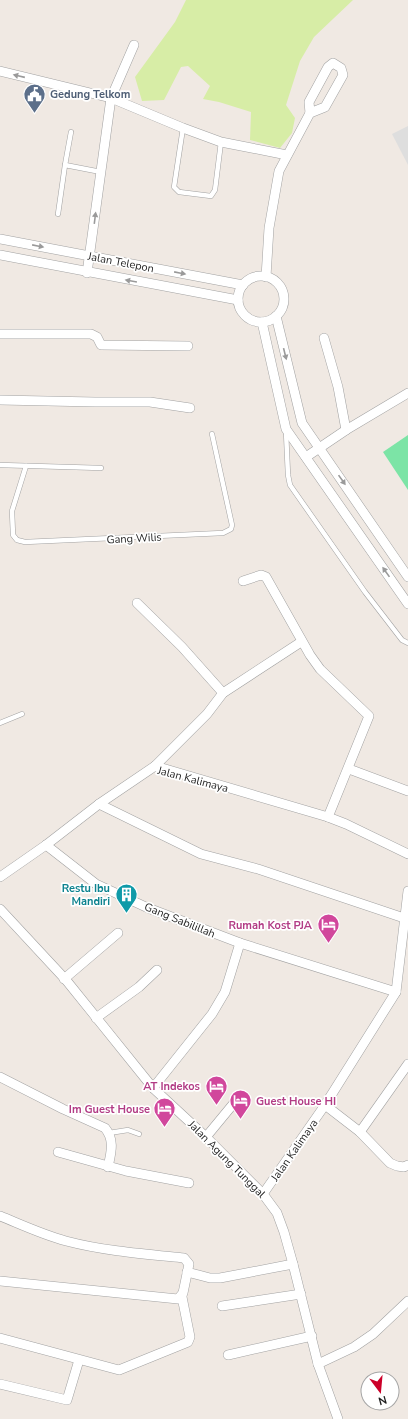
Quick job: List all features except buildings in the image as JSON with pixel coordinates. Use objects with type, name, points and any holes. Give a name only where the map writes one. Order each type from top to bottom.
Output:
[{"type":"street","points":[[87,273],[111,98],[134,45]]},
{"type":"street","points":[[266,277],[269,228],[279,171],[310,113],[309,102],[328,67],[333,63],[341,68],[343,75],[325,107],[310,113]]},
{"type":"street","points":[[0,71],[111,98],[221,142],[287,155]]},
{"type":"street","name":"Jalan Telepon","points":[[0,239],[243,285]]},
{"type":"street","name":"Jalan Telepon","points":[[0,255],[87,273],[238,300]]},
{"type":"street","points":[[253,277],[266,277],[277,283],[283,293],[284,302],[281,310],[276,316],[262,322],[253,320],[246,316],[240,309],[238,300],[239,292],[243,285],[253,277]]},
{"type":"street","points":[[276,316],[302,423],[408,577]]},
{"type":"street","points":[[262,322],[286,428],[408,604]]},
{"type":"street","points":[[0,334],[91,334],[97,337],[102,345],[188,346]]},
{"type":"street","points":[[324,338],[338,387],[346,430]]},
{"type":"street","points":[[306,457],[346,430],[408,392]]},
{"type":"street","points":[[0,400],[150,402],[190,408]]},
{"type":"street","points":[[286,428],[302,423]]},
{"type":"street","points":[[243,581],[261,575],[266,577],[301,642],[320,669],[369,716],[349,769],[328,817]]},
{"type":"street","points":[[137,603],[182,647],[223,693]]},
{"type":"street","points":[[155,766],[207,714],[223,693],[301,642]]},
{"type":"street","name":"Jalan Kalimaya","points":[[0,877],[46,845],[99,804],[155,766],[328,817],[353,827],[408,854]]},
{"type":"street","points":[[349,769],[408,791]]},
{"type":"street","points":[[99,804],[201,854],[258,869],[405,922]]},
{"type":"street","name":"Gang Sabilillah","points":[[46,845],[96,884],[148,908],[240,944],[396,992]]},
{"type":"street","name":"Jalan Kalimaya","points":[[263,1194],[325,1105],[396,992],[408,891]]},
{"type":"street","name":"Jalan Agung Tunggal","points":[[0,909],[64,979],[154,1088],[263,1194],[277,1213],[293,1264],[318,1364],[338,1419]]},
{"type":"street","points":[[64,979],[118,933]]},
{"type":"street","points":[[154,1088],[212,1014],[225,992],[240,944]]},
{"type":"street","points":[[96,1018],[139,987],[157,970]]},
{"type":"street","points":[[360,1132],[408,1064]]},
{"type":"street","points":[[0,1077],[63,1110],[105,1128],[109,1133],[112,1147],[108,1167]]},
{"type":"street","points":[[206,1137],[239,1097]]},
{"type":"street","points":[[325,1105],[360,1132],[390,1162],[397,1166],[404,1167],[408,1165]]},
{"type":"street","points":[[58,1152],[145,1176],[189,1183]]},
{"type":"street","points":[[0,1216],[66,1241],[123,1252],[184,1258],[188,1261],[182,1297],[190,1337],[188,1342],[183,1345],[119,1370],[0,1338]]},
{"type":"street","points":[[187,1272],[210,1278],[220,1278],[293,1264]]},
{"type":"street","points":[[0,1281],[173,1299],[182,1297]]},
{"type":"street","points":[[222,1306],[301,1294]]},
{"type":"street","points":[[318,1364],[354,1347],[373,1334],[408,1301]]},
{"type":"street","points":[[228,1355],[312,1336]]},
{"type":"street","points":[[0,1384],[67,1400],[78,1360]]},
{"type":"lane","points":[[183,128],[174,188],[179,192],[208,197],[214,194],[221,142]]},
{"type":"lane","points":[[58,214],[71,132]]},
{"type":"lane","points":[[65,165],[101,172]]},
{"type":"lane","points":[[286,428],[288,475],[290,485],[365,592],[402,640],[408,642]]},
{"type":"lane","name":"Gang Wilis","points":[[26,466],[12,511],[13,535],[17,540],[24,542],[222,533],[231,529],[232,525],[212,434]]},
{"type":"lane","points":[[0,465],[102,468]]},
{"type":"lane","points":[[0,723],[22,714]]},
{"type":"lane","points":[[109,1133],[128,1130],[139,1134]]},
{"type":"green space","points":[[186,0],[353,0],[314,37],[300,61],[286,105],[295,118],[292,133],[280,148],[250,140],[251,112],[219,102],[203,99],[210,86],[188,66],[181,67],[164,100],[142,101],[135,77],[175,22]]},
{"type":"green space","points":[[408,435],[408,490],[383,452]]},
{"type":"shaded area","points":[[408,126],[408,165],[392,134]]},
{"type":"place","name":"Gedung Telkom","points":[[35,114]]},
{"type":"place","name":"Restu Ibu Mandiri","points":[[126,914]]},
{"type":"place","name":"Rumah Kost PJA","points":[[328,944]]},
{"type":"place","name":"AT Indekos","points":[[216,1106]]},
{"type":"place","name":"Guest House HI","points":[[241,1120]]},
{"type":"place","name":"Im Guest House","points":[[165,1128]]}]
